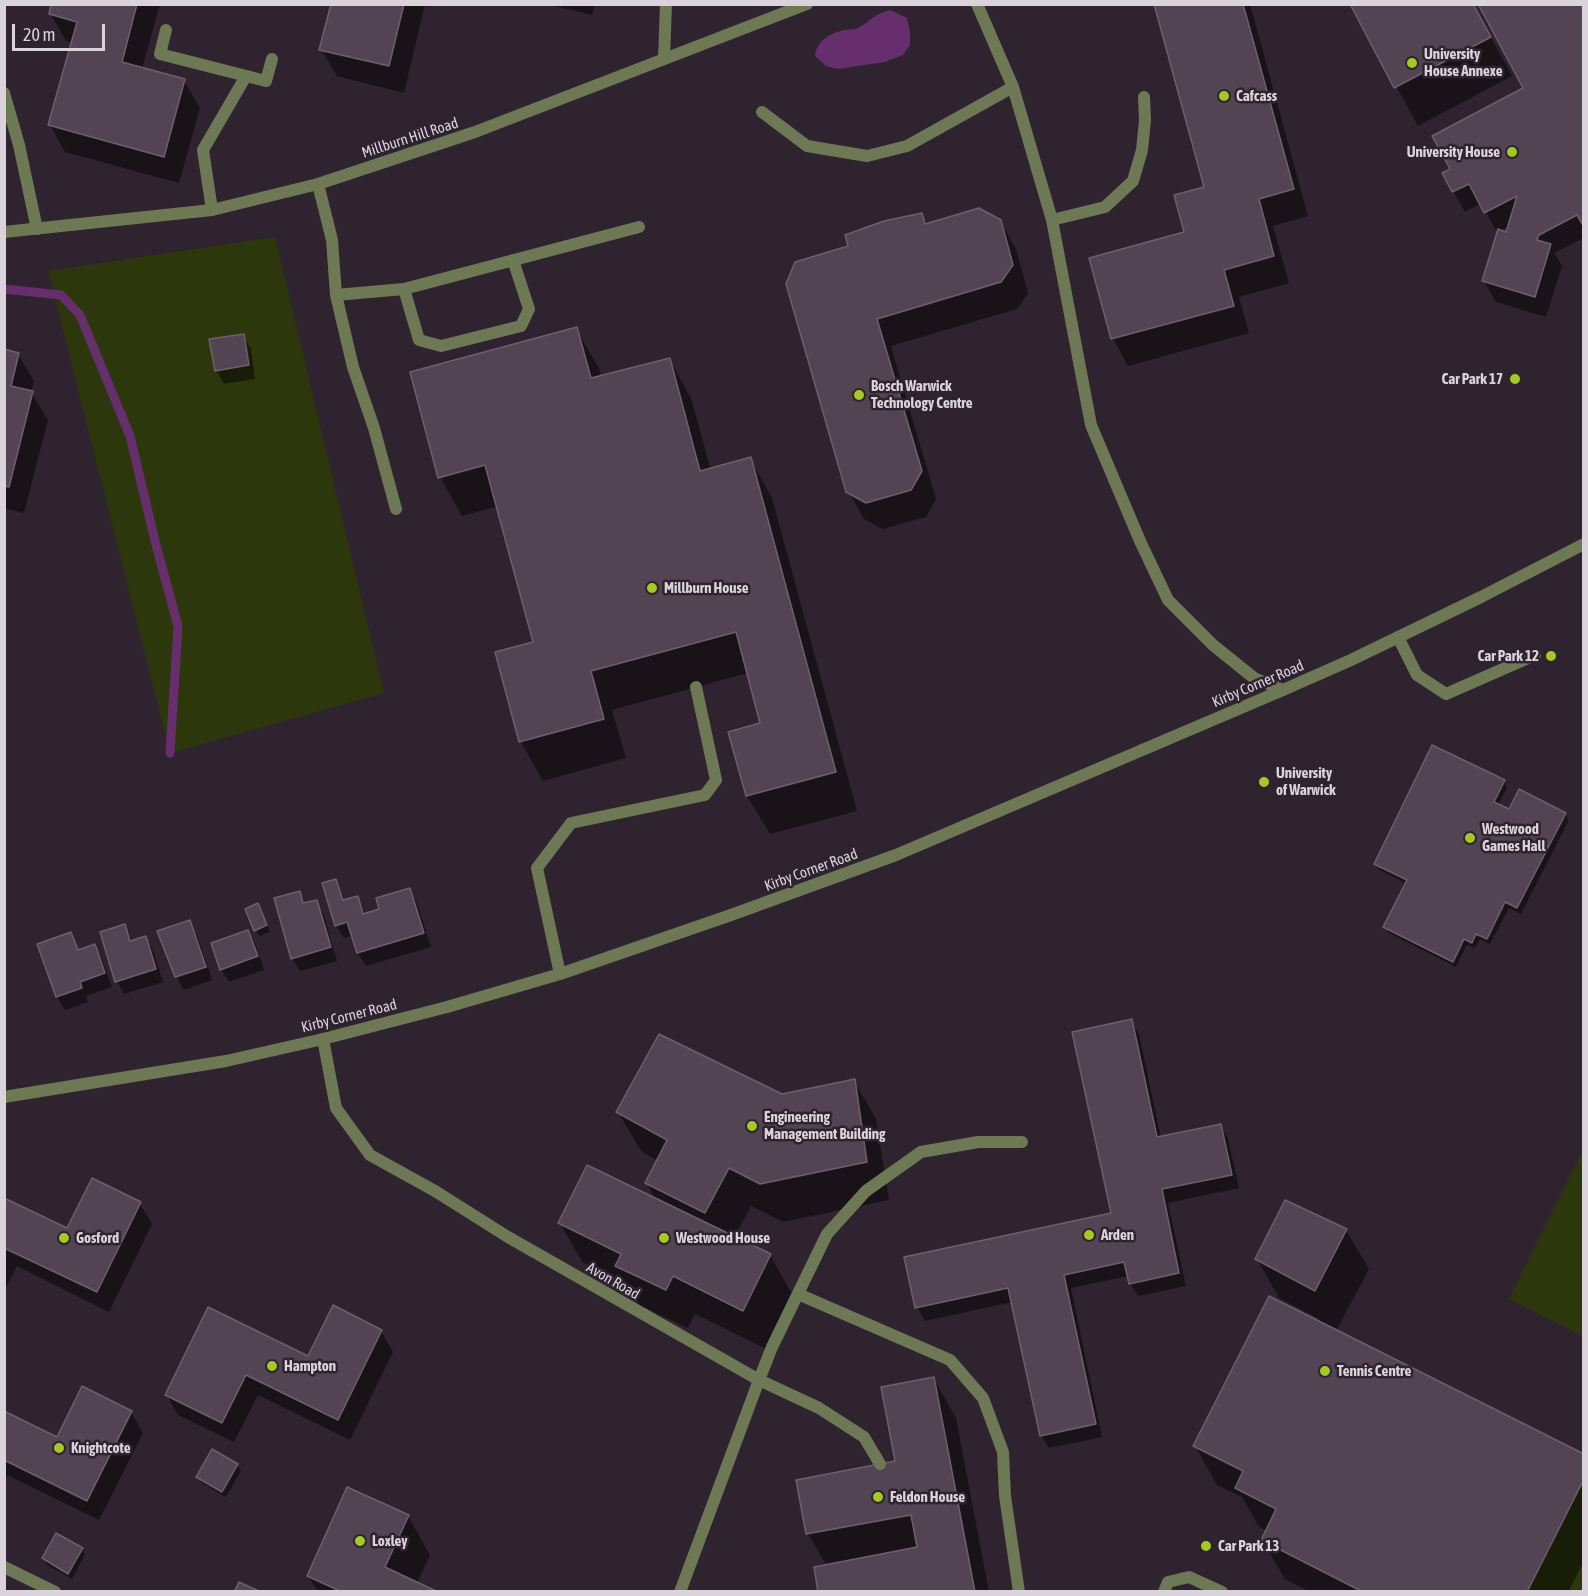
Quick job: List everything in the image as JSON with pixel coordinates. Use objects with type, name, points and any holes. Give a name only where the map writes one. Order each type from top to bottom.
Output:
[{"type":"street","points":[[664,59],[666,4]]},
{"type":"street","name":"Millburn Hill Road","points":[[4,232],[212,210],[318,184],[475,132],[807,4]]},
{"type":"street","points":[[977,4],[1013,87],[1052,220],[1091,425],[1140,541],[1167,600],[1213,645],[1254,678],[1283,690]]},
{"type":"street","points":[[166,30],[160,54],[266,81],[272,59]]},
{"type":"street","points":[[212,210],[203,150],[246,76]]},
{"type":"street","points":[[762,112],[807,146],[867,156],[907,146],[1013,87]]},
{"type":"street","points":[[4,93],[19,145],[37,229]]},
{"type":"street","points":[[1052,220],[1105,207],[1133,181],[1142,150],[1145,120],[1144,97]]},
{"type":"street","points":[[318,184],[333,240],[336,295],[353,367],[374,428],[396,508]]},
{"type":"street","points":[[336,295],[404,289],[639,227]]},
{"type":"street","points":[[404,289],[419,340],[441,346],[521,326],[528,309],[513,260]]},
{"type":"street","name":"Kirby Corner Road","points":[[4,1097],[226,1061],[323,1039],[447,1007],[560,974],[731,915],[896,855],[1283,690],[1481,597],[1584,544]]},
{"type":"street","points":[[1398,637],[1417,675],[1446,694],[1535,655]]},
{"type":"street","points":[[560,974],[537,868],[571,823],[705,795],[716,780],[696,687]]},
{"type":"street","name":"Avon Road","points":[[323,1039],[336,1107],[370,1155],[759,1380],[819,1408],[864,1437],[880,1464]]},
{"type":"street","points":[[680,1592],[759,1380],[827,1234],[866,1191],[921,1152],[978,1142],[1022,1142]]},
{"type":"street","points":[[798,1294],[950,1360],[983,1398],[1003,1452],[1005,1496],[1019,1592]]},
{"type":"street","points":[[4,1567],[55,1592]]},
{"type":"street","points":[[1164,1592],[1168,1582],[1189,1578],[1222,1592]]},
{"type":"green space","points":[[275,237],[384,693],[170,753],[48,271]]},
{"type":"green space","points":[[1583,1150],[1583,1336],[1509,1299]]},
{"type":"green space","points":[[1583,1479],[1583,1591],[1527,1591]]},
{"type":"shaded area","points":[[890,10],[907,18],[910,45],[903,55],[885,62],[838,69],[826,66],[815,56],[818,46],[828,36],[858,28]]},
{"type":"building","points":[[51,4],[137,4],[122,62],[185,79],[164,157],[48,125],[77,22],[49,14]]},
{"type":"building","points":[[331,4],[404,4],[389,66],[319,50]]},
{"type":"building","name":"Cafcass","points":[[1154,4],[1243,4],[1294,189],[1259,199],[1274,256],[1224,270],[1234,306],[1111,339],[1089,258],[1184,232],[1174,195],[1204,187]]},
{"type":"building","name":"University House Annexe","points":[[1350,4],[1473,4],[1491,37],[1394,88]]},
{"type":"building","name":"University House","points":[[1478,4],[1584,4],[1584,227],[1577,215],[1539,235],[1537,240],[1551,244],[1535,297],[1482,281],[1498,229],[1506,232],[1517,196],[1484,213],[1469,184],[1452,192],[1442,173],[1450,169],[1432,136],[1523,88]]},
{"type":"building","name":"Bosch Warwick Technology Centre","points":[[979,208],[1001,220],[1013,265],[1001,282],[877,319],[922,471],[911,490],[866,503],[846,492],[786,284],[795,262],[848,246],[845,235],[884,221],[922,213],[925,224]]},
{"type":"building","name":"Millburn House","points":[[577,327],[591,378],[670,358],[700,471],[751,457],[836,772],[746,796],[728,732],[760,723],[736,632],[591,671],[604,719],[519,742],[495,652],[533,642],[485,465],[438,478],[410,372]]},
{"type":"building","points":[[244,334],[249,365],[215,371],[209,339]]},
{"type":"building","points":[[4,349],[19,353],[11,386],[33,391],[9,487],[4,486]]},
{"type":"building","name":"Westwood Games Hall","points":[[1432,745],[1505,780],[1494,802],[1509,809],[1519,789],[1566,813],[1517,908],[1505,902],[1487,939],[1476,934],[1472,943],[1464,939],[1453,962],[1383,927],[1407,880],[1374,864]]},
{"type":"building","points":[[336,879],[343,900],[358,896],[363,914],[379,909],[376,898],[410,888],[424,933],[357,953],[347,922],[335,926],[322,883]]},
{"type":"building","points":[[300,891],[303,903],[317,900],[331,947],[291,959],[274,898]]},
{"type":"building","points":[[258,903],[267,925],[254,931],[245,909]]},
{"type":"building","points":[[190,920],[206,967],[175,977],[157,931]]},
{"type":"building","points":[[125,924],[130,941],[146,936],[156,969],[115,982],[100,932]]},
{"type":"building","points":[[248,930],[258,956],[220,970],[211,943]]},
{"type":"building","points":[[71,932],[78,950],[95,944],[105,973],[80,982],[82,988],[56,997],[37,944]]},
{"type":"building","name":"Arden","points":[[1132,1019],[1157,1137],[1221,1124],[1232,1175],[1162,1189],[1179,1273],[1129,1284],[1124,1262],[1064,1275],[1096,1424],[1040,1436],[1008,1288],[915,1308],[904,1257],[1111,1213],[1072,1032]]},
{"type":"building","name":"Engineering Management Building","points":[[659,1034],[782,1094],[855,1079],[867,1162],[760,1184],[729,1168],[705,1213],[645,1183],[667,1140],[616,1112]]},
{"type":"building","name":"Westwood House","points":[[587,1165],[771,1254],[743,1311],[673,1276],[666,1290],[615,1266],[621,1254],[558,1223]]},
{"type":"building","name":"Gosford","points":[[92,1178],[141,1202],[97,1292],[4,1248],[4,1198],[67,1228]]},
{"type":"building","points":[[1285,1200],[1347,1229],[1315,1291],[1255,1259]]},
{"type":"building","name":"Tennis Centre","points":[[1269,1296],[1584,1454],[1584,1479],[1527,1592],[1363,1592],[1261,1540],[1276,1509],[1235,1488],[1243,1471],[1193,1446]]},
{"type":"building","name":"Hampton","points":[[333,1305],[382,1330],[338,1420],[246,1375],[222,1423],[165,1395],[208,1307],[308,1356]]},
{"type":"building","name":"Feldon House","points":[[934,1377],[975,1592],[818,1592],[814,1567],[917,1547],[911,1515],[806,1534],[796,1480],[895,1461],[881,1387]]},
{"type":"building","name":"Knightcote","points":[[82,1386],[132,1411],[87,1501],[4,1460],[4,1411],[57,1437]]},
{"type":"building","points":[[212,1449],[238,1464],[222,1492],[196,1477]]},
{"type":"building","name":"Loxley","points":[[347,1487],[409,1515],[385,1567],[438,1592],[342,1592],[307,1576]]},
{"type":"building","points":[[56,1533],[83,1548],[68,1574],[42,1558]]},
{"type":"building","points":[[239,1582],[261,1592],[234,1592]]},
{"type":"waterway","points":[[4,289],[61,295],[80,315],[130,436],[178,626],[170,753]]},
{"type":"place","name":"University House Annexe","points":[[1412,63]]},
{"type":"place","name":"Cafcass","points":[[1224,96]]},
{"type":"place","name":"University House","points":[[1512,152]]},
{"type":"place","name":"Car Park 17","points":[[1515,379]]},
{"type":"place","name":"Bosch Warwick Technology Centre","points":[[859,395]]},
{"type":"place","name":"Millburn House","points":[[652,588]]},
{"type":"place","name":"Car Park 12","points":[[1551,656]]},
{"type":"place","name":"University of Warwick","points":[[1264,782]]},
{"type":"place","name":"Westwood Games Hall","points":[[1470,838]]},
{"type":"place","name":"Engineering Management Building","points":[[752,1126]]},
{"type":"place","name":"Arden","points":[[1089,1235]]},
{"type":"place","name":"Gosford","points":[[64,1238]]},
{"type":"place","name":"Westwood House","points":[[664,1238]]},
{"type":"place","name":"Hampton","points":[[272,1366]]},
{"type":"place","name":"Tennis Centre","points":[[1325,1371]]},
{"type":"place","name":"Knightcote","points":[[59,1448]]},
{"type":"place","name":"Feldon House","points":[[878,1497]]},
{"type":"place","name":"Loxley","points":[[360,1541]]},
{"type":"place","name":"Car Park 13","points":[[1206,1546]]}]
